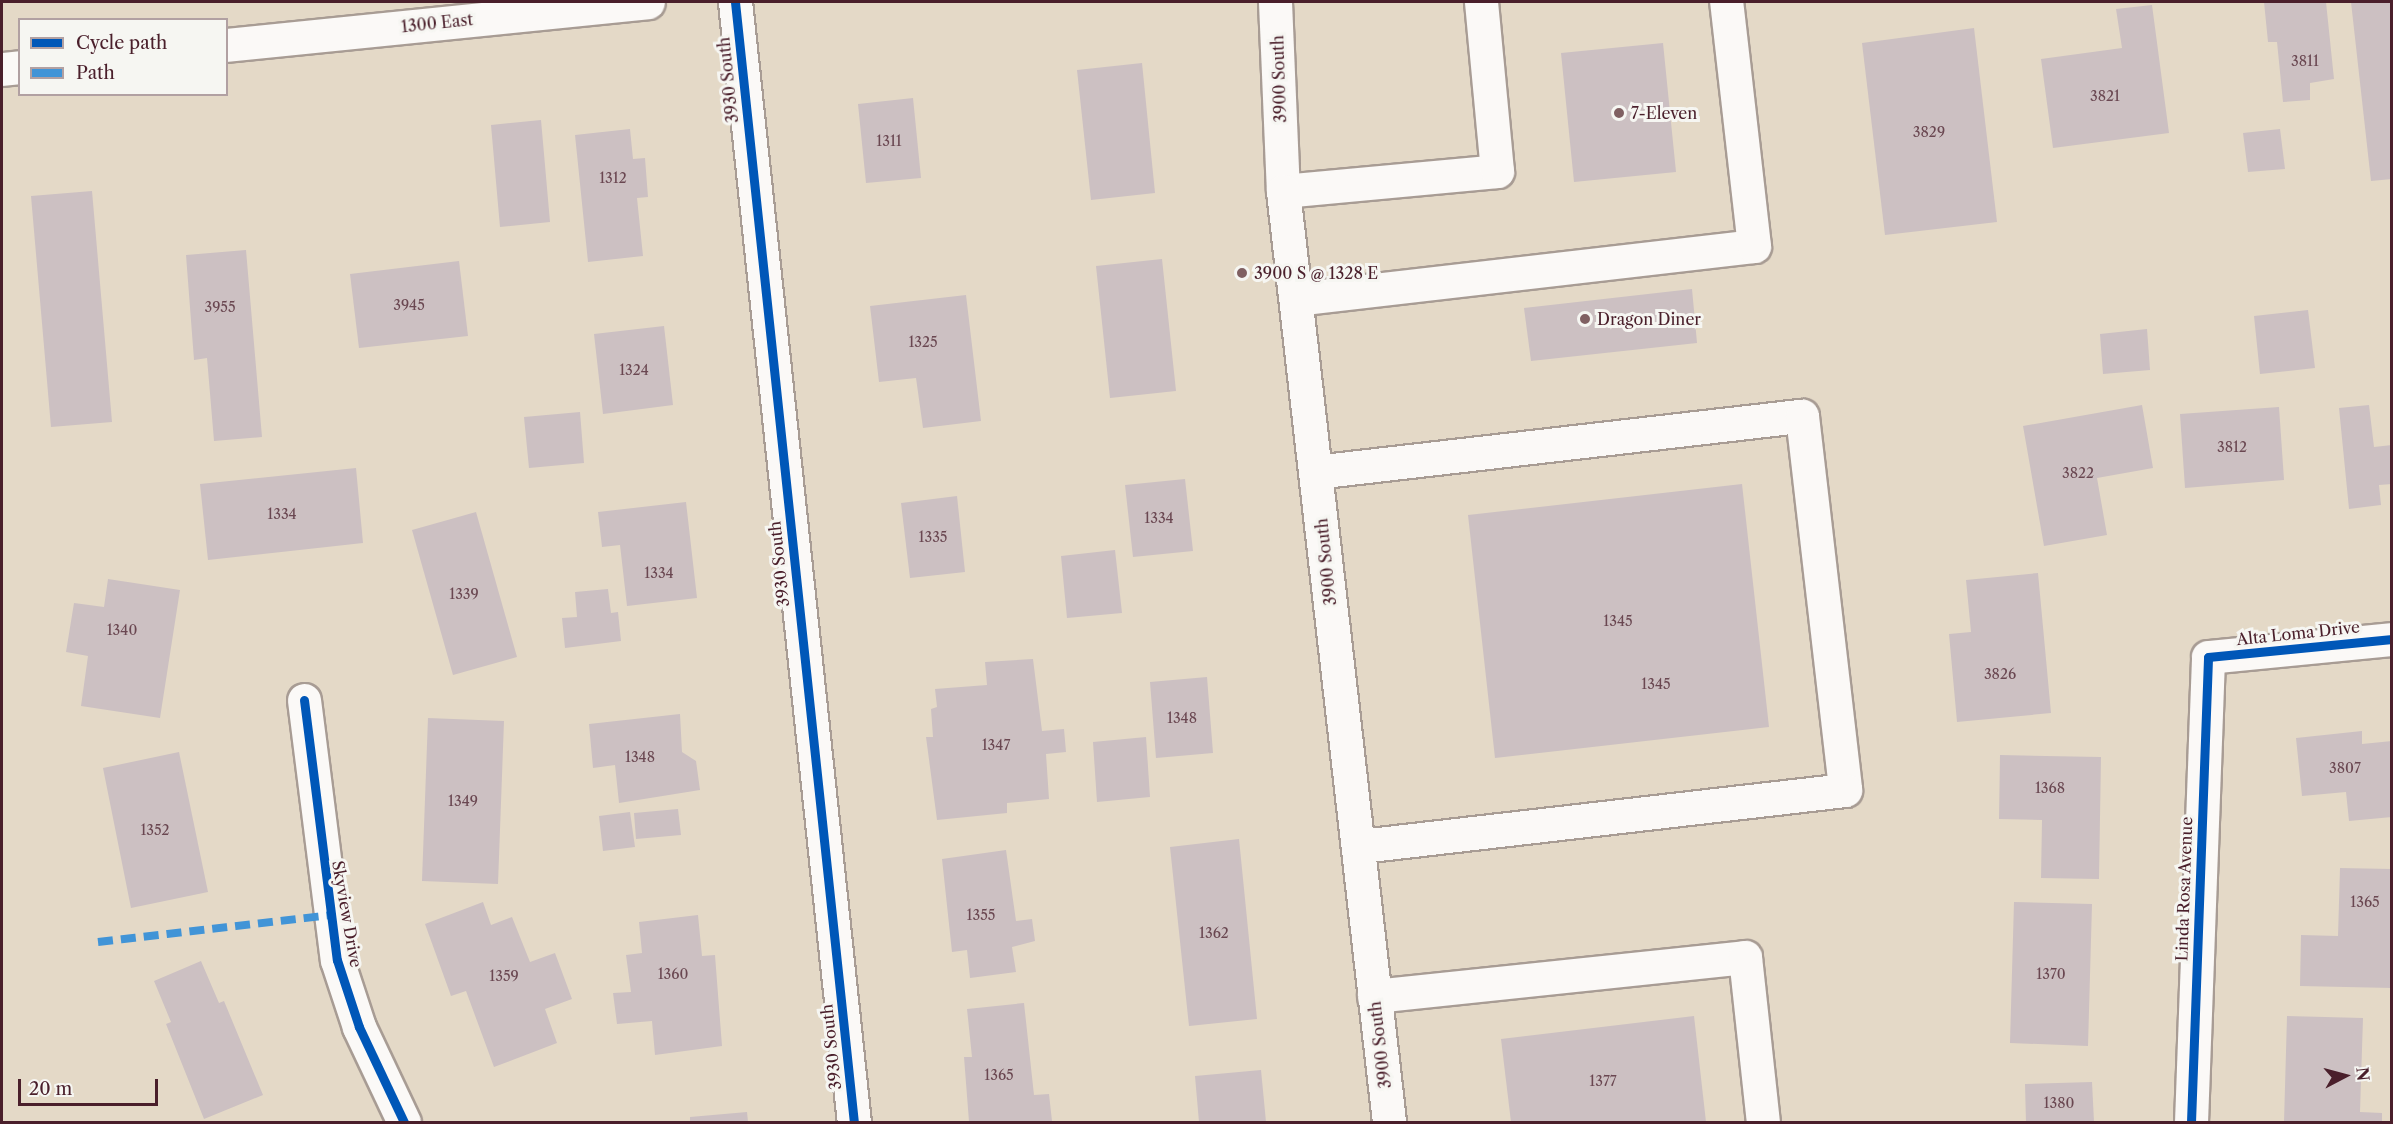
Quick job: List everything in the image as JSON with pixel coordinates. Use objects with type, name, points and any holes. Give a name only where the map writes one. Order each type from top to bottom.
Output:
[{"type":"street","name":"1300 East","points":[[228,45],[633,2]]},
{"type":"street","name":"3930 South","points":[[735,2],[854,1122]]},
{"type":"street","name":"3900 South","points":[[1275,2],[1283,192],[1389,1122]]},
{"type":"street","points":[[1283,192],[1497,171],[1481,2]]},
{"type":"street","points":[[1296,299],[1754,246],[1726,2]]},
{"type":"street","points":[[2,69],[18,67]]},
{"type":"street","points":[[1315,472],[1802,416],[1845,790],[1358,846]]},
{"type":"street","name":"Alta Loma Drive","points":[[2208,657],[2391,639]]},
{"type":"street","name":"Linda Rosa Avenue","points":[[2191,1122],[2208,657]]},
{"type":"street","name":"Skyview Drive","points":[[304,700],[337,960],[359,1027],[404,1122]]},
{"type":"street","points":[[1374,996],[1745,957],[1763,1122]]},
{"type":"building","points":[[2264,2],[2326,2],[2334,79],[2310,83],[2310,100],[2283,102],[2277,42],[2268,42]]},
{"type":"building","points":[[2351,2],[2392,2],[2392,179],[2371,181]]},
{"type":"building","points":[[2152,5],[2169,133],[2053,148],[2041,59],[2122,48],[2116,9]]},
{"type":"building","points":[[1974,28],[1997,222],[1885,235],[1862,43]]},
{"type":"building","name":"7-Eleven","points":[[1663,43],[1676,172],[1574,182],[1561,53]]},
{"type":"building","points":[[1142,63],[1155,193],[1091,200],[1077,70]]},
{"type":"building","points":[[913,98],[921,178],[866,183],[858,104]]},
{"type":"building","points":[[541,120],[550,222],[500,227],[491,125]]},
{"type":"building","points":[[630,129],[633,159],[645,158],[648,197],[637,198],[643,256],[588,262],[575,135]]},
{"type":"building","points":[[2280,129],[2285,169],[2248,172],[2243,133]]},
{"type":"building","points":[[92,191],[112,422],[51,427],[31,196]]},
{"type":"building","points":[[246,250],[262,437],[214,441],[207,358],[194,360],[186,255]]},
{"type":"building","points":[[1162,259],[1176,391],[1110,398],[1096,266]]},
{"type":"building","points":[[459,261],[468,336],[359,348],[350,274]]},
{"type":"building","points":[[1692,289],[1697,343],[1531,361],[1524,308]]},
{"type":"building","points":[[966,295],[981,421],[923,428],[916,378],[879,382],[870,306]]},
{"type":"building","points":[[2308,310],[2315,368],[2260,374],[2254,316]]},
{"type":"building","points":[[664,326],[673,405],[603,414],[594,334]]},
{"type":"building","points":[[2147,329],[2150,370],[2103,374],[2100,334]]},
{"type":"building","points":[[2142,405],[2153,468],[2097,478],[2107,535],[2044,546],[2023,426]]},
{"type":"building","points":[[2369,405],[2374,447],[2392,445],[2392,484],[2379,485],[2381,505],[2349,509],[2339,408]]},
{"type":"building","points":[[2279,407],[2284,480],[2185,488],[2180,414]]},
{"type":"building","points":[[580,412],[584,463],[529,468],[524,417]]},
{"type":"building","points":[[356,468],[363,543],[208,560],[200,484]]},
{"type":"building","points":[[1185,479],[1193,551],[1133,557],[1125,485]]},
{"type":"building","points":[[1742,484],[1769,727],[1495,758],[1468,515]]},
{"type":"building","points":[[957,496],[965,572],[910,578],[901,503]]},
{"type":"building","points":[[686,502],[697,598],[627,606],[620,545],[602,547],[598,512]]},
{"type":"building","points":[[476,512],[517,657],[453,675],[412,530]]},
{"type":"building","points":[[1115,550],[1122,613],[1067,618],[1061,556]]},
{"type":"building","points":[[2038,573],[2051,713],[1957,722],[1949,634],[1971,632],[1966,580]]},
{"type":"building","points":[[108,579],[180,590],[160,718],[81,706],[88,656],[66,652],[74,603],[104,607]]},
{"type":"building","points":[[608,589],[611,613],[618,612],[621,641],[565,648],[562,618],[577,617],[575,592]]},
{"type":"building","points":[[1033,659],[1042,731],[1064,729],[1066,752],[1046,754],[1049,799],[1007,803],[1007,813],[937,820],[926,737],[933,737],[931,709],[937,707],[935,689],[987,685],[985,662]]},
{"type":"building","points":[[1207,677],[1213,753],[1156,758],[1150,682]]},
{"type":"building","points":[[680,714],[682,752],[696,761],[700,790],[619,803],[615,765],[593,768],[589,724]]},
{"type":"building","points":[[428,718],[504,721],[498,884],[422,881]]},
{"type":"building","points":[[2362,731],[2362,744],[2392,741],[2392,817],[2349,821],[2346,792],[2302,796],[2296,738]]},
{"type":"building","points":[[1146,737],[1150,797],[1097,802],[1093,742]]},
{"type":"building","points":[[179,752],[208,892],[131,908],[103,768]]},
{"type":"building","points":[[2000,755],[2101,757],[2099,879],[2041,878],[2042,820],[1999,819]]},
{"type":"building","points":[[678,809],[681,835],[636,839],[634,813]]},
{"type":"building","points":[[630,812],[635,847],[603,851],[599,816]]},
{"type":"building","points":[[1239,839],[1257,1019],[1189,1026],[1170,847]]},
{"type":"building","points":[[1006,850],[1016,921],[1032,919],[1035,941],[1012,947],[1016,972],[970,978],[967,950],[952,952],[942,859]]},
{"type":"building","points":[[2340,868],[2392,869],[2392,988],[2300,986],[2301,935],[2338,936]]},
{"type":"building","points":[[483,902],[491,925],[512,917],[530,962],[555,953],[572,999],[545,1009],[557,1043],[494,1067],[466,991],[451,996],[425,924]]},
{"type":"building","points":[[2014,902],[2092,904],[2088,1046],[2010,1043]]},
{"type":"building","points":[[698,915],[702,956],[715,955],[722,1046],[655,1055],[652,1021],[617,1024],[613,993],[631,992],[626,955],[642,953],[639,922]]},
{"type":"building","points":[[201,961],[219,1003],[224,1001],[263,1095],[204,1119],[166,1024],[171,1022],[154,981]]},
{"type":"building","points":[[1024,1003],[1034,1095],[1049,1094],[1052,1121],[969,1122],[964,1057],[972,1057],[967,1009]]},
{"type":"building","points":[[1694,1016],[1706,1122],[1511,1122],[1501,1039]]},
{"type":"building","points":[[2287,1016],[2363,1018],[2360,1112],[2382,1113],[2382,1122],[2284,1122]]},
{"type":"building","points":[[1261,1070],[1266,1122],[1199,1122],[1195,1076]]},
{"type":"building","points":[[2092,1082],[2094,1122],[2026,1122],[2025,1084]]},
{"type":"building","points":[[747,1112],[748,1122],[690,1122],[690,1117]]},
{"type":"marked path","points":[[98,942],[330,915]]},
{"type":"cycle path","points":[[735,2],[854,1122]]},
{"type":"cycle path","points":[[2191,1122],[2208,657],[2392,639]]},
{"type":"cycle path","points":[[304,700],[337,960],[359,1027],[404,1122]]},
{"type":"place","name":"7-Eleven","points":[[1619,113]]},
{"type":"place","name":"3900 S @ 1328 E","points":[[1242,273]]},
{"type":"place","name":"Dragon Diner","points":[[1585,319]]}]
